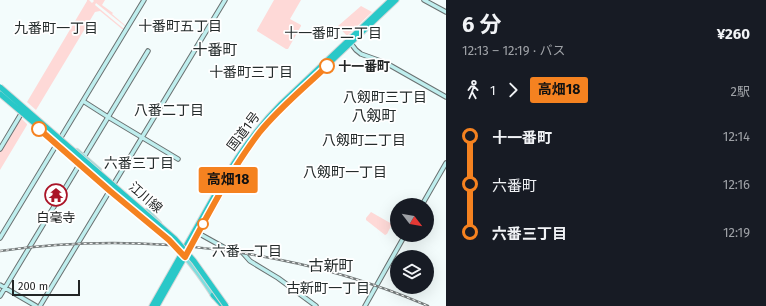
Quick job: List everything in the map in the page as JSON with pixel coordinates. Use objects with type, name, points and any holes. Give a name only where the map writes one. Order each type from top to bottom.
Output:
[{"type":"highway","name":"国道1号","points":[[186,249],[198,233],[237,166],[260,132],[272,118],[391,0]]},
{"type":"highway","name":"国道1号","points":[[157,306],[186,249],[229,171],[254,134],[275,110],[396,0]]},
{"type":"highway","points":[[0,86],[175,238],[227,306]]},
{"type":"highway","points":[[0,90],[12,101],[41,121]]},
{"type":"highway","points":[[0,95],[172,241],[192,262],[222,306]]},
{"type":"highway","points":[[33,123],[36,123],[42,127],[146,217],[158,232]]},
{"type":"highway","name":"国道1号","points":[[152,306],[183,255]]},
{"type":"highway","points":[[213,295],[222,306]]},
{"type":"main road","name":"江川線","points":[[0,86],[153,217],[186,249],[227,306]]},
{"type":"main road","name":"江川線","points":[[0,95],[110,191],[169,240],[183,255],[213,295]]},
{"type":"street","points":[[0,238],[144,0]]},
{"type":"street","points":[[40,306],[225,0]]},
{"type":"street","points":[[424,0],[446,12]]},
{"type":"street","points":[[349,42],[361,54],[387,64],[446,97]]},
{"type":"street","points":[[0,296],[148,51]]},
{"type":"street","points":[[83,101],[178,159]]},
{"type":"street","points":[[0,148],[21,114]]},
{"type":"street","points":[[426,198],[446,163]]},
{"type":"street","points":[[198,233],[225,248],[242,252],[250,261],[278,278],[316,306]]},
{"type":"street","points":[[365,306],[401,242]]},
{"type":"street","points":[[0,284],[36,306]]},
{"type":"shaded area","points":[[87,0],[92,3],[94,1],[93,0],[105,0],[102,5],[113,13],[112,14],[126,27],[96,3],[95,5],[124,29],[100,11],[95,12],[36,110],[27,102]]},
{"type":"shaded area","points":[[274,0],[301,0],[290,19],[301,26],[288,49],[257,31]]},
{"type":"shaded area","points":[[361,6],[372,12],[347,36],[338,26]]},
{"type":"shaded area","points":[[21,118],[27,125],[0,170],[0,150]]},
{"type":"shaded area","points":[[371,212],[390,223],[390,228],[387,234],[385,235],[366,220]]},
{"type":"railway","points":[[0,251],[53,245],[108,243],[163,245],[218,250],[272,258],[326,271],[378,286],[428,306]]},
{"type":"bus line","name":"高畑18","points":[[39,129],[169,240],[185,257],[245,152],[272,118],[327,66]]},
{"type":"place","name":"十一番町","points":[[327,66]]},
{"type":"place","name":"白毫寺","points":[[56,195]]},
{"type":"district","name":"十番町五丁目","points":[[180,26]]},
{"type":"district","name":"九番町一丁目","points":[[56,28]]},
{"type":"district","name":"十一番町二丁目","points":[[333,33]]},
{"type":"district","name":"十番町","points":[[215,50]]},
{"type":"district","name":"十番町三丁目","points":[[251,72]]},
{"type":"district","name":"八剱町三丁目","points":[[385,97]]},
{"type":"district","name":"八番二丁目","points":[[169,110]]},
{"type":"district","name":"八剱町","points":[[374,116]]},
{"type":"district","name":"八剱町二丁目","points":[[364,140]]},
{"type":"district","name":"六番三丁目","points":[[139,163]]},
{"type":"district","name":"八剱町一丁目","points":[[345,172]]},
{"type":"district","name":"六番一丁目","points":[[247,251]]},
{"type":"district","name":"古新町","points":[[331,266]]},
{"type":"district","name":"古新町一丁目","points":[[328,288]]}]
